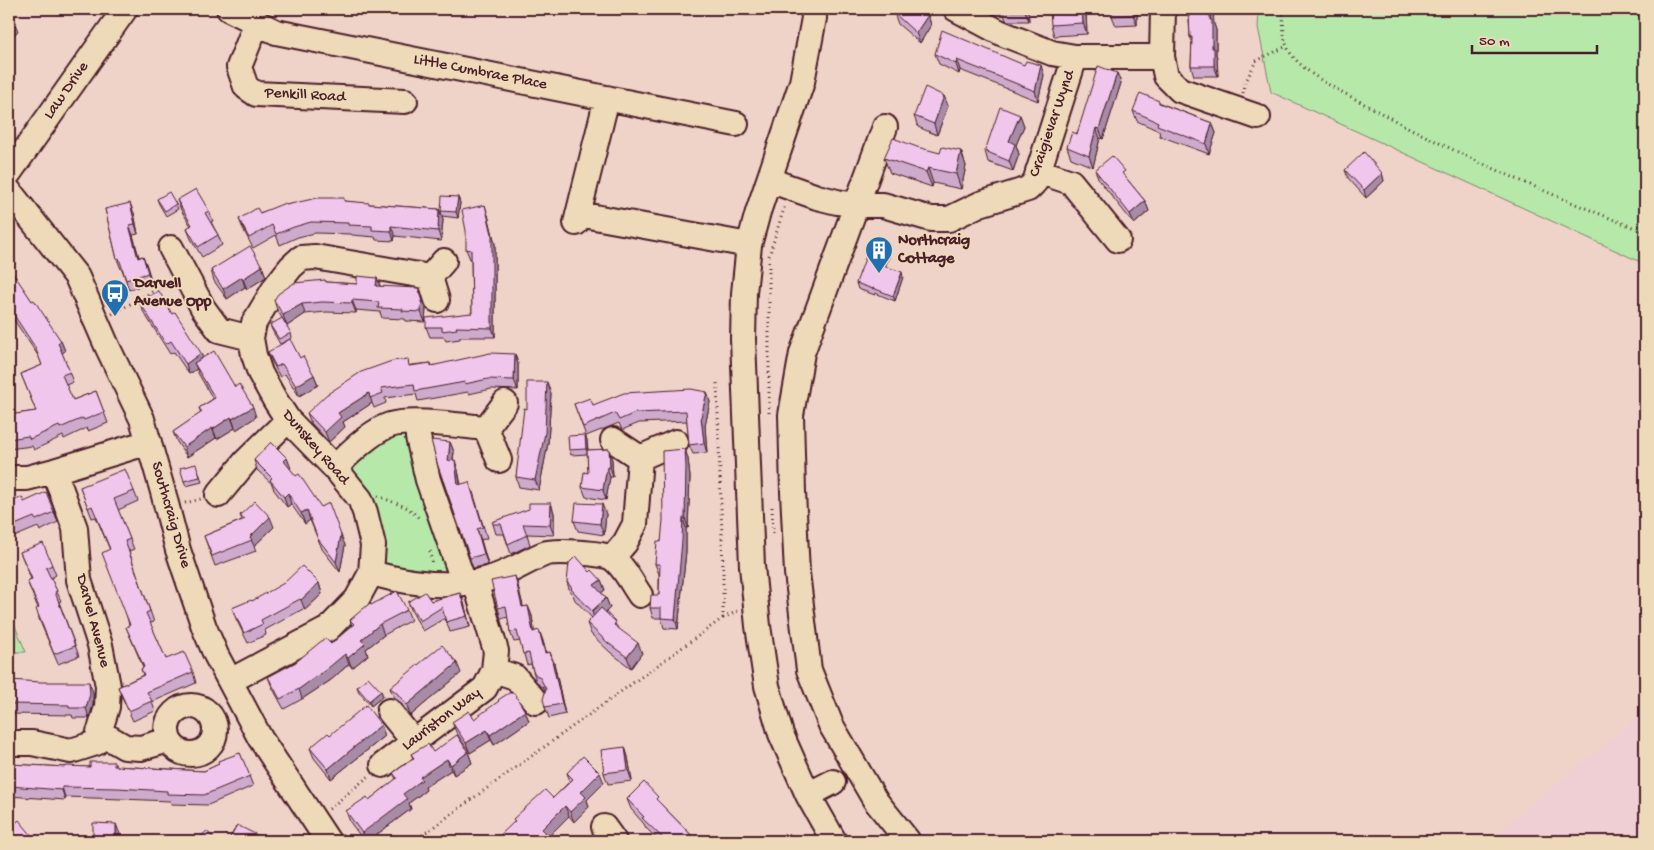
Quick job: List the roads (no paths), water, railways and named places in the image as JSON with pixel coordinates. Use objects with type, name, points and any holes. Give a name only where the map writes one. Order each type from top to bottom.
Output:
[{"type":"street","name":"Law Drive","points":[[9,173],[125,9]]},
{"type":"street","name":"Little Cumbrae Place","points":[[229,9],[276,32],[736,124]]},
{"type":"street","points":[[813,9],[814,18],[802,82],[749,245],[744,293],[743,340],[752,566],[758,626],[768,686],[781,734],[808,795],[834,841]]},
{"type":"street","points":[[956,9],[1001,34],[1052,53],[1075,57],[1162,57]]},
{"type":"street","points":[[1162,9],[1162,57],[1166,76],[1180,90],[1249,113]]},
{"type":"street","name":"Penkill Road","points":[[257,22],[239,67],[246,87],[256,94],[405,101]]},
{"type":"street","name":"Craigievar Wynd","points":[[769,180],[817,197],[857,205],[883,205],[931,219],[948,219],[980,204],[1028,189],[1035,182],[1075,57]]},
{"type":"street","points":[[607,98],[577,218],[749,245]]},
{"type":"street","points":[[885,127],[802,353],[791,415],[797,573],[809,670],[831,725],[875,800],[908,841]]},
{"type":"street","points":[[1038,171],[1070,182],[1118,240]]},
{"type":"street","name":"Southcraig Drive","points":[[9,191],[77,277],[142,419],[178,550],[204,627],[216,655],[260,738],[328,841]]},
{"type":"street","points":[[171,248],[203,308],[220,330],[251,338],[254,323],[276,286],[290,267],[301,258],[315,257],[437,269],[437,300]]},
{"type":"street","name":"Dunskey Road","points":[[230,681],[328,629],[357,600],[371,573],[373,545],[360,499],[335,468],[288,420],[260,373],[251,338]]},
{"type":"street","points":[[486,428],[505,402]]},
{"type":"street","points":[[218,495],[246,461],[288,420]]},
{"type":"street","points":[[335,468],[376,433],[389,425],[417,423],[486,428]]},
{"type":"street","points":[[417,423],[418,437],[428,480],[496,651],[494,670],[515,677],[536,702]]},
{"type":"street","points":[[486,428],[499,460]]},
{"type":"street","points":[[613,440],[640,458]]},
{"type":"street","points":[[9,478],[27,478],[149,442]]},
{"type":"street","points":[[640,458],[676,442]]},
{"type":"street","points":[[612,558],[624,543],[635,524],[640,458]]},
{"type":"street","name":"Darvel Avenue","points":[[54,471],[75,528],[79,580],[100,645],[108,686],[107,708],[100,732]]},
{"type":"street","points":[[371,573],[383,577],[433,584],[470,582],[490,579],[547,553],[587,553],[612,558],[640,595]]},
{"type":"street","name":"Lauriston Way","points":[[383,765],[485,688],[494,670]]},
{"type":"street","points":[[390,711],[414,742]]},
{"type":"street","points":[[9,743],[32,743],[72,751],[96,743],[100,732],[125,747],[141,748],[169,740]]},
{"type":"street","points":[[808,795],[833,782]]},
{"type":"place","name":"Northcraig Cottage","points":[[879,274]]},
{"type":"place","name":"Darvell Avenue Opp","points":[[115,317]]}]
